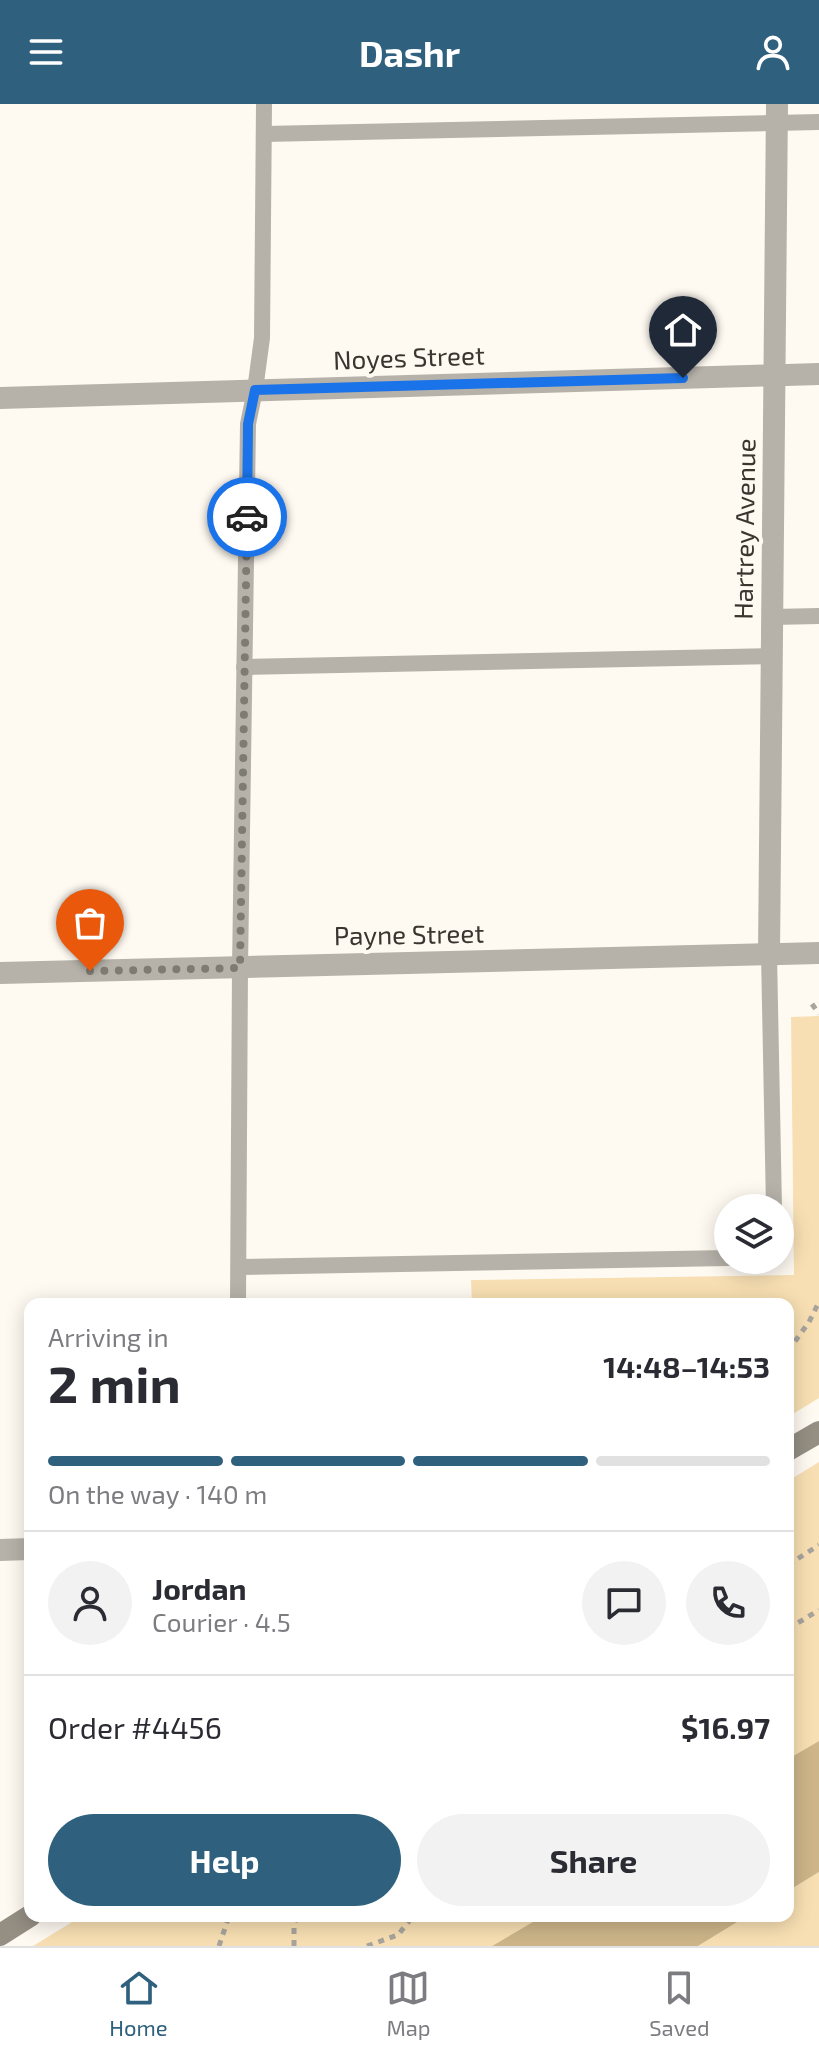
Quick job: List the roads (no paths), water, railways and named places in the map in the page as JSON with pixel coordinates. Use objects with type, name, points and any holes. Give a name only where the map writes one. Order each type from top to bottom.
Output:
[{"type":"main road","points":[[794,1447],[819,1432]]},
{"type":"main road","points":[[0,1935],[24,1920]]},
{"type":"street","name":"Hartrey Avenue","points":[[769,954],[777,113]]},
{"type":"street","name":"Noyes Street","points":[[0,398],[819,374]]},
{"type":"street","name":"Payne Street","points":[[0,973],[819,953]]},
{"type":"street","points":[[0,1550],[24,1549]]},
{"type":"lane","points":[[238,1298],[248,424],[262,338],[264,104]]},
{"type":"lane","points":[[264,134],[777,113],[819,122]]},
{"type":"lane","points":[[772,617],[819,616]]},
{"type":"lane","points":[[244,667],[772,656]]},
{"type":"lane","points":[[769,954],[774,1194]]},
{"type":"lane","points":[[239,1267],[714,1258]]}]
